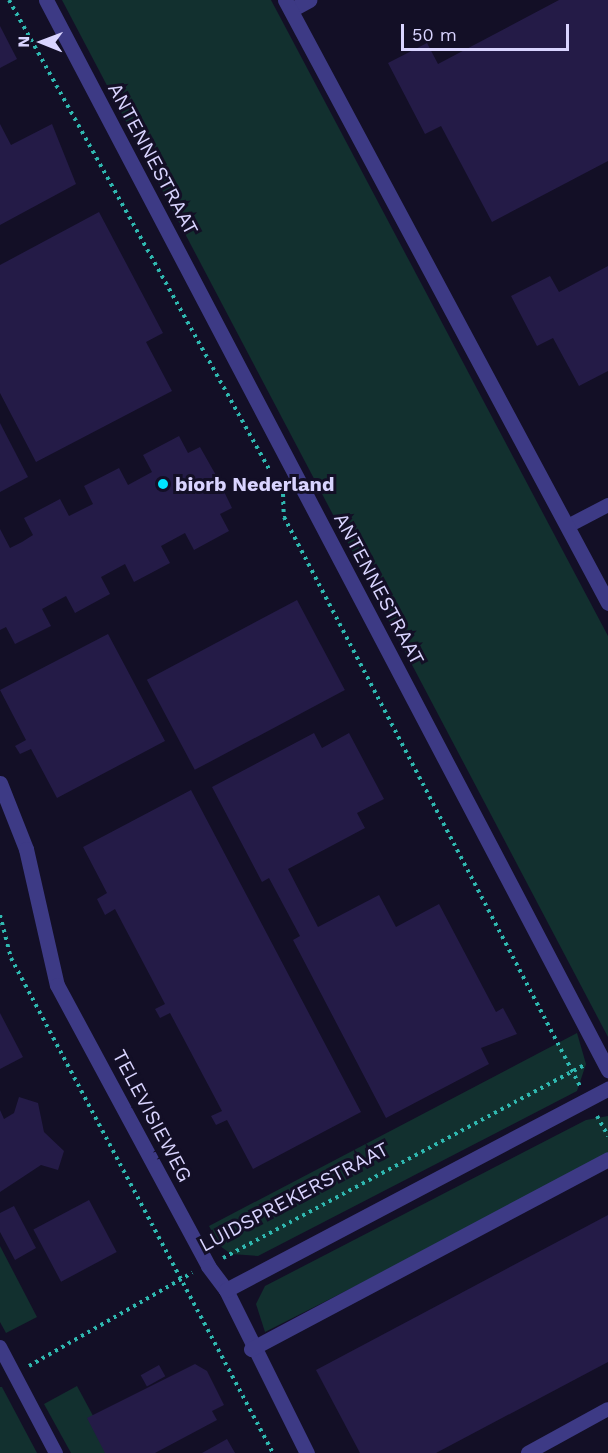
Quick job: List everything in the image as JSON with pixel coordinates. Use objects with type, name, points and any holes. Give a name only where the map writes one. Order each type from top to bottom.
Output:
[{"type":"street","name":"ANTENNESTRAAT","points":[[46,0],[608,1070]]},
{"type":"street","points":[[309,0],[288,5],[608,603]]},
{"type":"street","name":"TELEVISIEWEG","points":[[0,783],[26,849],[57,985],[208,1266],[226,1290],[251,1349],[308,1453]]},
{"type":"street","points":[[226,1290],[587,1098],[608,1089]]},
{"type":"street","points":[[251,1349],[608,1158]]},
{"type":"lane","points":[[568,526],[608,505]]},
{"type":"lane","points":[[0,1347],[56,1453]]},
{"type":"lane","points":[[528,1453],[608,1409]]},
{"type":"path","points":[[9,0],[273,476]]},
{"type":"path","points":[[278,486],[284,517],[608,1136]]},
{"type":"path","points":[[0,915],[11,958],[273,1453]]},
{"type":"path","name":"LUIDSPREKERSTRAAT","points":[[15,1374],[181,1279],[573,1073],[600,1054]]},
{"type":"green space","points":[[62,0],[271,0],[608,636],[608,1037]]},
{"type":"green space","points":[[577,1033],[586,1064],[577,1091],[258,1256],[231,1254],[220,1246],[209,1226]]},
{"type":"green space","points":[[608,1116],[608,1158],[265,1332],[256,1304],[265,1286],[586,1120]]},
{"type":"green space","points":[[0,1246],[37,1317],[6,1333],[0,1322]]},
{"type":"green space","points":[[77,1386],[113,1453],[71,1453],[44,1404]]},
{"type":"green space","points":[[0,1387],[2,1387],[37,1453],[0,1453]]},
{"type":"building","points":[[559,0],[608,0],[608,161],[492,222],[441,126],[425,134],[388,63],[427,43],[438,64]]},
{"type":"building","points":[[0,26],[17,59],[0,68]]},
{"type":"building","points":[[0,124],[11,145],[52,124],[76,184],[0,225]]},
{"type":"building","points":[[99,212],[163,333],[146,342],[172,391],[36,462],[0,393],[0,265]]},
{"type":"building","points":[[608,266],[608,371],[579,386],[553,338],[537,346],[511,296],[550,276],[559,292]]},
{"type":"building","points":[[0,423],[28,477],[0,492]]},
{"type":"building","points":[[179,436],[188,453],[200,447],[217,477],[232,508],[220,514],[229,531],[194,550],[185,533],[161,546],[170,563],[134,582],[125,564],[101,577],[110,594],[75,613],[66,596],[42,609],[51,626],[15,644],[6,627],[0,630],[0,529],[10,548],[22,542],[33,535],[24,518],[60,499],[69,516],[93,504],[84,486],[119,468],[128,485],[152,472],[143,455]]},
{"type":"building","points":[[297,600],[345,690],[195,770],[147,680]]},
{"type":"building","points":[[108,634],[165,741],[57,798],[31,749],[20,754],[15,746],[26,740],[0,690]]},
{"type":"building","points":[[314,733],[322,748],[349,733],[384,799],[357,813],[365,828],[288,869],[318,927],[379,895],[396,927],[439,904],[496,1012],[503,1008],[517,1034],[481,1048],[489,1064],[386,1118],[293,940],[300,936],[269,878],[262,882],[212,787]]},
{"type":"building","points":[[191,790],[361,1112],[253,1169],[227,1120],[216,1125],[211,1116],[222,1111],[170,1013],[160,1018],[155,1009],[165,1004],[115,909],[105,915],[97,899],[107,893],[83,847]]},
{"type":"building","points":[[0,1013],[23,1057],[0,1069]]},
{"type":"building","points":[[19,1097],[38,1103],[44,1132],[64,1151],[58,1170],[41,1165],[0,1192],[0,1110],[4,1119],[14,1113]]},
{"type":"building","points":[[89,1200],[117,1252],[61,1282],[33,1230]]},
{"type":"building","points":[[14,1206],[36,1248],[15,1260],[0,1232],[0,1213]]},
{"type":"building","points":[[608,1215],[608,1362],[436,1453],[360,1453],[316,1370]]},
{"type":"building","points":[[195,1364],[207,1371],[224,1405],[212,1411],[217,1420],[155,1453],[105,1453],[87,1418]]},
{"type":"building","points":[[159,1365],[165,1376],[147,1387],[141,1375]]},
{"type":"building","points":[[227,1439],[235,1453],[202,1453]]},
{"type":"place","name":"biorb Nederland","points":[[163,484]]}]
